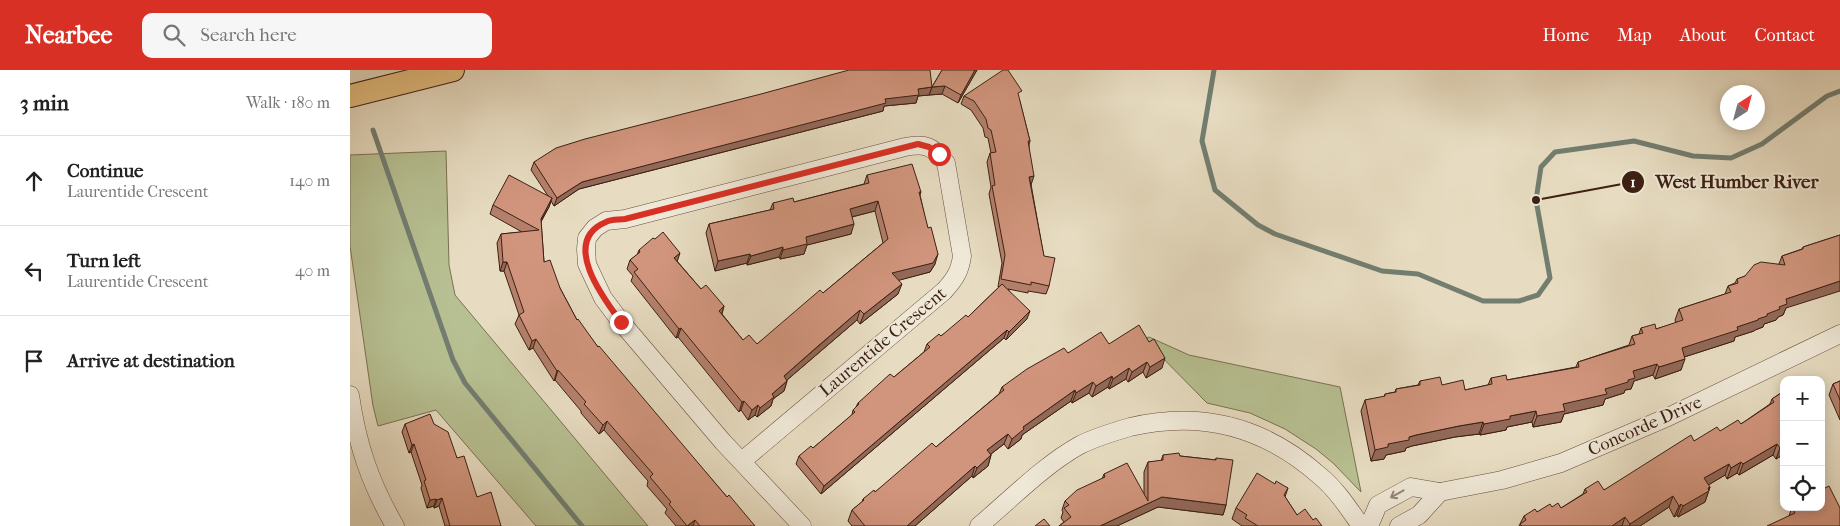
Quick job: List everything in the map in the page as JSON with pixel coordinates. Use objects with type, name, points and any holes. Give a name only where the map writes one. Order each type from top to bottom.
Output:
[{"type":"main road","points":[[350,96],[453,70]]},
{"type":"street","name":"Laurentide Crescent","points":[[742,461],[954,280],[960,269],[962,256],[946,163],[939,154],[929,147],[918,144],[625,219],[606,221],[595,228],[587,238],[587,264],[603,298],[723,442],[802,526]]},
{"type":"street","name":"Concorde Drive","points":[[1369,526],[1378,505],[1411,487],[1440,492],[1502,480],[1561,463],[1668,417],[1840,334]]},
{"type":"street","points":[[350,395],[361,450],[379,497],[395,526]]},
{"type":"street","points":[[979,526],[1052,464],[1081,444],[1107,433],[1148,423],[1180,419],[1218,423],[1240,429],[1279,445],[1322,477],[1338,494],[1362,526]]},
{"type":"street","points":[[1400,526],[1419,515],[1440,492]]},
{"type":"green space","points":[[446,151],[449,265],[455,295],[648,526],[536,526],[436,410],[378,426],[373,406],[350,246],[350,155]]},
{"type":"green space","points":[[1149,337],[1189,355],[1340,387],[1361,492],[1333,463],[1316,449],[1285,429],[1250,413],[1207,403],[1144,339]]},
{"type":"building","points":[[849,70],[930,70],[932,87],[918,89],[919,95],[885,99],[886,103],[582,182],[557,198],[534,162],[556,148],[585,139]]},
{"type":"building","points":[[942,70],[975,70],[961,95],[945,86],[932,87]]},
{"type":"building","points":[[1003,70],[1008,70],[1022,91],[1018,93],[1030,141],[1028,141],[1034,176],[1029,177],[1044,256],[1055,258],[1049,286],[1031,282],[1031,285],[1001,279],[1005,255],[992,186],[995,185],[990,153],[996,152],[991,130],[988,128],[986,119],[974,101],[964,96]]},
{"type":"building","points":[[912,164],[921,192],[919,192],[928,228],[931,227],[938,254],[933,263],[892,273],[902,284],[864,314],[860,310],[818,346],[784,376],[787,381],[772,394],[774,397],[760,408],[758,405],[752,410],[744,401],[742,402],[681,328],[679,329],[634,272],[638,269],[630,260],[653,238],[655,239],[663,232],[680,253],[674,258],[701,289],[706,285],[724,306],[719,311],[743,340],[749,335],[757,344],[820,290],[823,293],[888,239],[878,201],[850,209],[854,224],[806,237],[807,244],[783,250],[783,247],[751,256],[750,254],[718,261],[709,224],[774,209],[773,203],[793,198],[794,202],[869,183],[867,175]]},
{"type":"building","points":[[509,175],[552,198],[541,219],[544,262],[550,260],[560,288],[577,320],[727,497],[729,495],[755,526],[700,526],[695,520],[687,526],[669,504],[671,502],[650,477],[653,474],[607,421],[603,425],[584,404],[586,402],[557,371],[536,339],[532,341],[519,315],[524,312],[507,262],[503,262],[501,234],[539,230],[493,205]]},
{"type":"building","points":[[1840,235],[1840,281],[1786,299],[1787,304],[1779,307],[1780,309],[1758,320],[1737,327],[1738,330],[1682,348],[1685,359],[1659,367],[1657,364],[1633,371],[1635,378],[1605,389],[1607,394],[1563,404],[1565,411],[1537,416],[1536,411],[1510,416],[1510,419],[1459,426],[1409,437],[1409,440],[1388,444],[1388,447],[1375,450],[1365,400],[1385,396],[1385,394],[1396,392],[1396,389],[1420,385],[1420,381],[1440,377],[1442,385],[1463,380],[1465,390],[1492,384],[1491,378],[1506,375],[1507,380],[1579,367],[1578,362],[1635,344],[1632,336],[1643,333],[1641,328],[1655,324],[1656,329],[1683,320],[1679,309],[1731,292],[1728,286],[1738,283],[1737,279],[1745,276],[1754,265],[1761,262],[1785,265],[1782,256]]},
{"type":"building","points":[[1002,284],[1030,311],[1009,332],[1007,330],[824,486],[799,456],[811,446],[813,448],[855,412],[853,410],[858,403],[890,374],[894,377],[930,347],[927,344],[939,334],[941,336],[966,315],[968,317]]},
{"type":"building","points":[[1139,325],[1149,342],[1154,339],[1165,358],[1150,367],[1147,362],[1132,372],[1129,368],[1113,379],[1112,376],[1096,386],[1093,382],[1076,393],[1075,390],[1023,427],[1024,429],[1012,439],[1008,434],[987,450],[991,455],[977,468],[975,466],[907,526],[865,526],[852,510],[932,443],[936,447],[1004,390],[1002,387],[1027,369],[1064,348],[1068,353],[1101,332],[1109,344]]},
{"type":"building","points":[[1840,381],[1840,400],[1833,384]]},
{"type":"building","points":[[1780,394],[1780,448],[1777,444],[1743,464],[1741,462],[1731,468],[1729,464],[1704,478],[1710,487],[1708,488],[1709,491],[1683,506],[1681,504],[1679,506],[1673,496],[1630,524],[1625,517],[1612,526],[1522,526],[1520,524],[1526,520],[1524,516],[1535,509],[1537,512],[1550,504],[1552,507],[1558,503],[1561,508],[1587,492],[1585,489],[1598,481],[1604,490],[1691,435],[1694,441],[1717,427],[1720,431],[1738,420],[1741,424],[1774,402],[1772,399]]},
{"type":"building","points":[[430,414],[434,424],[448,432],[457,458],[464,456],[477,497],[491,492],[501,526],[450,526],[442,498],[430,500],[424,481],[426,480],[405,424]]},
{"type":"building","points":[[1179,453],[1180,456],[1233,460],[1226,505],[1162,497],[1100,526],[1059,526],[1071,517],[1064,508],[1069,505],[1065,501],[1077,490],[1105,477],[1104,474],[1127,463],[1148,501],[1148,462],[1163,460],[1163,455]]},
{"type":"building","points":[[1257,473],[1275,484],[1276,481],[1288,488],[1284,495],[1297,515],[1305,509],[1313,520],[1316,518],[1322,526],[1258,526],[1245,518],[1247,515],[1236,508]]},
{"type":"building","points":[[1829,486],[1840,508],[1840,526],[1767,526],[1795,513],[1794,511],[1825,511],[1825,488]]},
{"type":"building","points":[[1044,519],[1050,526],[1035,526]]},
{"type":"waterway","points":[[1214,70],[1202,141],[1215,190],[1258,225],[1275,234],[1382,271],[1418,274],[1483,301],[1519,301],[1538,295],[1550,278],[1536,200],[1541,167],[1555,152],[1634,141],[1693,156],[1731,158],[1762,144],[1827,96],[1840,91]]},
{"type":"waterway","points":[[373,130],[453,360],[465,383],[582,526]]},
{"type":"place","name":"West Humber River","points":[[1536,200]]},
{"type":"route","points":[[621,322],[603,298],[587,264],[587,238],[595,228],[606,221],[625,219],[918,144],[929,147],[939,154]]}]
